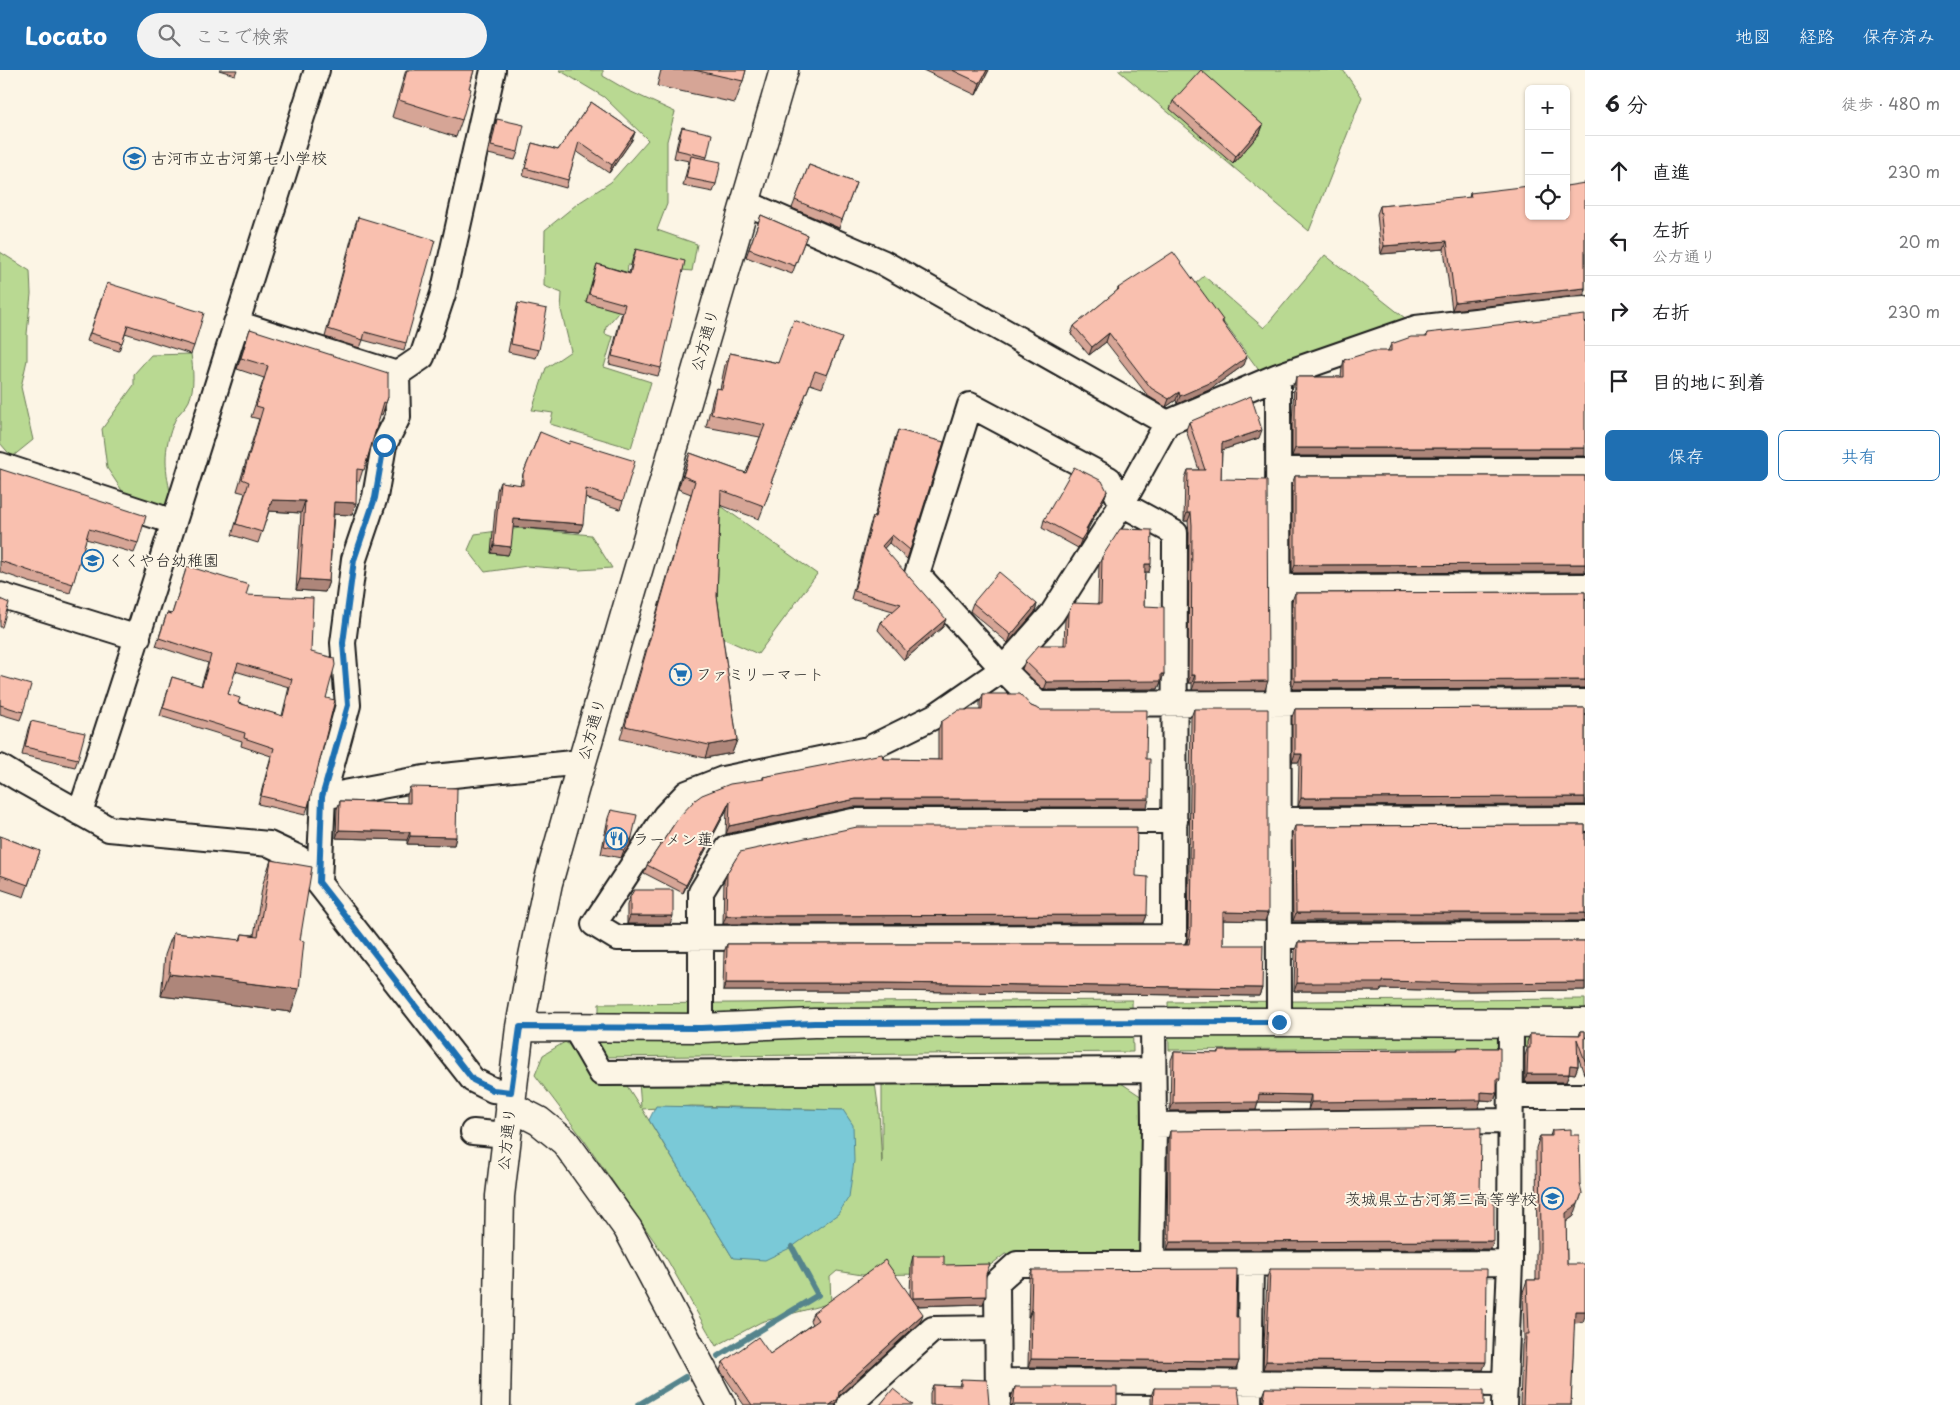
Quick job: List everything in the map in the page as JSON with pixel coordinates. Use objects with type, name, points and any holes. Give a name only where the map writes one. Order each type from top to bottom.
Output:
[{"type":"street","points":[[80,813],[138,638],[236,322],[317,70]]},
{"type":"street","points":[[396,374],[422,357],[443,294],[493,70]]},
{"type":"street","name":"公方通り","points":[[496,1405],[500,1196],[520,1027],[548,883],[744,202],[784,70]]},
{"type":"street","points":[[744,202],[882,262],[1167,423]]},
{"type":"street","points":[[1585,309],[1416,328],[1278,376],[1167,423],[1122,504],[1052,614],[1003,669],[935,716],[868,750],[722,779],[688,794],[665,816],[594,924],[617,938],[1174,937],[1175,821],[1174,704],[1175,533],[1122,504],[1109,479],[970,405],[917,574],[1003,669],[1038,704],[1174,704],[1279,702],[1585,702]]},
{"type":"street","points":[[236,322],[396,374]]},
{"type":"street","points":[[319,882],[322,797],[348,705],[343,643],[354,560],[375,498],[384,445],[398,417],[396,374]]},
{"type":"street","points":[[1278,376],[1280,470],[1279,1022]]},
{"type":"street","points":[[0,465],[174,522]]},
{"type":"street","points":[[1280,470],[1585,470]]},
{"type":"street","points":[[1279,587],[1585,586]]},
{"type":"street","points":[[0,595],[138,638]]},
{"type":"street","points":[[322,797],[424,778],[582,762]]},
{"type":"street","points":[[0,767],[108,829],[269,844],[299,858],[473,1080],[511,1099],[565,1142],[628,1229],[722,1405]]},
{"type":"street","points":[[1280,820],[1585,819]]},
{"type":"street","points":[[701,1028],[701,892],[728,848],[853,821],[1175,821]]},
{"type":"street","points":[[1279,936],[1585,935]]},
{"type":"street","points":[[1152,1265],[1153,1022]]},
{"type":"street","points":[[520,1027],[701,1028],[814,1023],[1585,1023]]},
{"type":"street","points":[[998,1381],[1249,1394],[1505,1395],[1510,1263],[1510,1024]]},
{"type":"street","points":[[575,1028],[601,1073],[1153,1070]]},
{"type":"street","points":[[1510,1096],[1585,1096]]},
{"type":"street","points":[[1154,1124],[1510,1121]]},
{"type":"street","points":[[473,1132],[507,1135]]},
{"type":"street","points":[[998,1405],[997,1282],[1017,1264],[1510,1263]]},
{"type":"street","points":[[1249,1394],[1251,1264]]},
{"type":"street","points":[[849,1405],[933,1329],[998,1328]]},
{"type":"green space","points":[[559,70],[603,70],[603,76],[627,90],[675,112],[667,141],[667,204],[657,230],[697,244],[692,271],[628,265],[623,307],[606,327],[605,334],[613,337],[604,367],[651,382],[631,448],[550,424],[553,413],[532,410],[546,368],[571,351],[561,310],[562,293],[544,286],[545,230],[577,204],[611,182],[648,140],[604,97]]},
{"type":"green space","points":[[1118,70],[1343,70],[1362,97],[1309,231]]},
{"type":"green space","points":[[0,252],[30,271],[31,294],[27,334],[27,360],[21,387],[33,440],[12,457],[0,443]]},
{"type":"green space","points":[[1325,255],[1405,318],[1261,373],[1195,284],[1204,276],[1264,328]]},
{"type":"green space","points":[[191,354],[193,378],[191,396],[188,404],[175,420],[166,450],[166,470],[172,500],[156,512],[131,504],[107,468],[102,429],[134,385],[134,374],[151,355]]},
{"type":"green space","points":[[721,506],[817,574],[758,654],[720,637],[715,601]]},
{"type":"green space","points":[[521,528],[591,535],[612,568],[579,570],[527,566],[485,572],[468,550],[475,534]]},
{"type":"green space","points":[[1585,999],[1585,1047],[1169,1050],[1168,1002]]},
{"type":"green space","points":[[1132,1000],[1133,1052],[599,1057],[599,1004]]},
{"type":"green space","points":[[565,1042],[627,1086],[641,1108],[639,1082],[875,1083],[882,1164],[882,1081],[1121,1083],[1142,1097],[1143,1256],[1005,1254],[980,1273],[862,1275],[837,1271],[830,1277],[831,1303],[761,1322],[716,1346],[668,1261],[584,1140],[535,1075],[543,1055]],"holes":[[[692,1106],[843,1110],[733,1258],[642,1109]]]},
{"type":"water","points":[[656,1106],[843,1110],[853,1125],[854,1161],[849,1197],[838,1214],[792,1247],[765,1260],[733,1258],[649,1120]]},
{"type":"building","points":[[407,70],[474,70],[469,88],[471,89],[462,120],[399,100]]},
{"type":"building","points":[[694,70],[746,70],[743,81]]},
{"type":"building","points":[[952,70],[987,70],[980,83]]},
{"type":"building","points":[[1201,70],[1263,125],[1236,156],[1173,101]]},
{"type":"building","points":[[591,102],[635,132],[612,165],[579,142],[568,180],[525,168],[532,143],[558,150]]},
{"type":"building","points":[[497,119],[524,125],[518,152],[491,146]]},
{"type":"building","points":[[682,127],[712,134],[707,157],[677,150]]},
{"type":"building","points":[[691,156],[721,162],[716,184],[686,178]]},
{"type":"building","points":[[809,165],[856,183],[842,220],[795,200]]},
{"type":"building","points":[[1585,183],[1585,288],[1455,302],[1447,241],[1384,246],[1380,206],[1471,197],[1470,193],[1525,186],[1525,220],[1570,220],[1570,185]]},
{"type":"building","points":[[761,215],[807,235],[795,266],[749,249]]},
{"type":"building","points":[[358,217],[435,240],[406,343],[365,332],[363,340],[328,329]]},
{"type":"building","points":[[636,249],[685,261],[661,368],[612,356],[625,304],[589,294],[597,264],[630,274]]},
{"type":"building","points":[[1173,252],[1223,320],[1222,322],[1247,357],[1212,382],[1180,396],[1179,392],[1169,399],[1151,388],[1109,333],[1092,347],[1074,326],[1118,288]]},
{"type":"building","points":[[107,283],[204,313],[194,346],[128,325],[122,343],[90,333]]},
{"type":"building","points":[[518,303],[547,309],[539,350],[511,344]]},
{"type":"building","points":[[1585,315],[1585,448],[1295,448],[1296,377],[1344,377],[1344,360],[1373,351],[1391,351],[1391,344],[1411,337],[1427,337],[1427,333]]},
{"type":"building","points":[[794,320],[842,338],[827,375],[815,371],[771,482],[773,483],[764,506],[721,490],[717,596],[737,740],[709,745],[625,726],[695,481],[683,476],[690,453],[746,473],[765,425],[711,414],[716,388],[722,389],[730,353],[778,363]]},
{"type":"building","points":[[250,329],[388,373],[388,397],[386,403],[384,402],[364,470],[357,469],[356,503],[334,502],[329,581],[300,579],[305,501],[272,500],[262,532],[236,524],[249,482],[242,479],[263,408],[256,406],[268,366],[241,358]]},
{"type":"building","points":[[1251,396],[1262,430],[1222,443],[1221,479],[1267,480],[1268,681],[1195,682],[1195,675],[1191,675],[1192,525],[1191,513],[1187,513],[1188,470],[1205,470],[1189,422]]},
{"type":"building","points":[[898,430],[944,442],[910,550],[892,535],[882,546],[946,619],[907,652],[881,622],[901,604],[854,591]]},
{"type":"building","points":[[540,432],[569,444],[570,441],[635,461],[623,501],[586,489],[583,524],[514,519],[511,547],[494,545],[500,482],[523,485],[523,474]]},
{"type":"building","points":[[1074,467],[1102,481],[1107,491],[1081,540],[1044,520]]},
{"type":"building","points":[[0,469],[146,516],[138,543],[89,529],[73,584],[0,561]]},
{"type":"building","points":[[1295,476],[1585,476],[1585,564],[1295,565]]},
{"type":"building","points":[[1120,529],[1152,530],[1151,564],[1145,564],[1144,606],[1164,607],[1164,674],[1161,674],[1161,681],[1047,682],[1025,661],[1039,645],[1067,645],[1068,612],[1073,603],[1101,604],[1102,557]]},
{"type":"building","points":[[187,566],[249,585],[246,595],[313,598],[311,652],[334,658],[335,665],[326,698],[335,700],[308,807],[261,796],[274,748],[244,738],[245,733],[163,708],[172,677],[202,686],[211,655],[159,638],[167,613],[172,614]],"holes":[[[238,663],[292,679],[283,716],[238,703],[240,698],[228,694]]]},
{"type":"building","points":[[999,572],[1037,604],[1011,635],[973,603]]},
{"type":"building","points":[[1585,592],[1585,680],[1295,681],[1295,593]]},
{"type":"building","points":[[0,599],[9,603],[2,627],[0,627]]},
{"type":"building","points":[[0,676],[31,685],[23,712],[0,705]]},
{"type":"building","points":[[983,694],[1020,694],[1031,706],[1041,710],[1147,710],[1146,759],[1150,759],[1149,799],[856,799],[729,826],[730,801],[686,885],[647,865],[679,817],[695,800],[702,795],[730,784],[764,779],[763,777],[882,754],[883,759],[941,760],[941,722],[959,710],[982,710]]},
{"type":"building","points":[[1585,708],[1585,797],[1301,798],[1302,754],[1295,754],[1295,709]]},
{"type":"building","points":[[1194,709],[1268,709],[1268,913],[1223,912],[1223,945],[1263,945],[1262,988],[726,983],[727,944],[1189,944],[1191,929]]},
{"type":"building","points":[[31,721],[85,733],[78,759],[25,747]]},
{"type":"building","points":[[410,787],[457,788],[456,837],[410,836],[410,832],[339,830],[340,801],[410,803]]},
{"type":"building","name":"ラーメン蓮","points":[[611,810],[637,815],[632,837],[624,850],[604,846]]},
{"type":"building","points":[[1585,825],[1585,913],[1296,913],[1295,826]]},
{"type":"building","points":[[857,827],[1137,827],[1136,876],[1148,877],[1147,915],[726,916],[727,873],[740,852]]},
{"type":"building","points":[[0,836],[40,851],[28,885],[0,875]]},
{"type":"building","points":[[271,860],[312,867],[300,940],[304,941],[299,989],[169,974],[173,933],[241,940],[242,934],[258,936]]},
{"type":"building","points":[[634,890],[673,890],[673,916],[630,916],[630,897]]},
{"type":"building","points":[[1585,941],[1585,982],[1472,983],[1383,981],[1383,983],[1297,983],[1298,942]]},
{"type":"building","points":[[1581,1031],[1585,1031],[1585,1061],[1577,1039],[1578,1066],[1570,1065],[1569,1074],[1527,1074],[1530,1034],[1581,1035]]},
{"type":"building","points":[[1458,1048],[1500,1048],[1500,1079],[1497,1079],[1497,1093],[1481,1092],[1481,1100],[1311,1102],[1311,1095],[1259,1094],[1258,1102],[1173,1103],[1174,1052],[1458,1050]]},
{"type":"building","points":[[1481,1127],[1480,1197],[1494,1198],[1494,1241],[1170,1242],[1170,1131]]},
{"type":"building","points":[[1571,1129],[1571,1135],[1579,1135],[1580,1184],[1582,1193],[1578,1204],[1566,1213],[1567,1264],[1585,1264],[1585,1311],[1575,1311],[1571,1405],[1523,1405],[1526,1334],[1529,1334],[1527,1280],[1540,1280],[1540,1136],[1552,1136],[1552,1130]]},
{"type":"building","points":[[913,1256],[944,1256],[944,1265],[990,1264],[986,1274],[986,1296],[913,1298]]},
{"type":"building","points":[[885,1260],[923,1314],[843,1387],[839,1392],[838,1399],[830,1405],[752,1405],[723,1362],[758,1337],[770,1354],[818,1320],[813,1313]]},
{"type":"building","points":[[1237,1269],[1236,1317],[1239,1317],[1239,1361],[1031,1359],[1032,1270]]},
{"type":"building","points":[[1270,1269],[1487,1269],[1486,1362],[1266,1361]]},
{"type":"building","points":[[961,1379],[987,1380],[990,1405],[933,1405],[933,1385],[961,1386]]},
{"type":"building","points":[[1015,1387],[1117,1387],[1117,1405],[1012,1405]]},
{"type":"building","points":[[1154,1388],[1238,1388],[1241,1405],[1153,1405]]},
{"type":"building","points":[[1266,1388],[1484,1390],[1484,1405],[1263,1405]]},
{"type":"building","points":[[893,1389],[913,1405],[880,1405]]},
{"type":"waterway","points":[[718,1356],[818,1295],[792,1247]]},
{"type":"waterway","points":[[638,1405],[685,1377]]},
{"type":"place","name":"古河市立古河第七小学校","points":[[135,158]]},
{"type":"place","name":"くくや台幼稚園","points":[[92,560]]},
{"type":"place","name":"ファミリーマート","points":[[680,674]]},
{"type":"place","name":"ラーメン蓮","points":[[617,839]]},
{"type":"place","name":"茨城県立古河第三高等学校","points":[[1553,1199]]},
{"type":"route","points":[[384,445],[375,498],[354,560],[343,643],[348,705],[322,797],[319,882],[473,1080],[493,1090],[511,1092],[520,1027],[701,1028],[814,1023],[1279,1022]]}]
